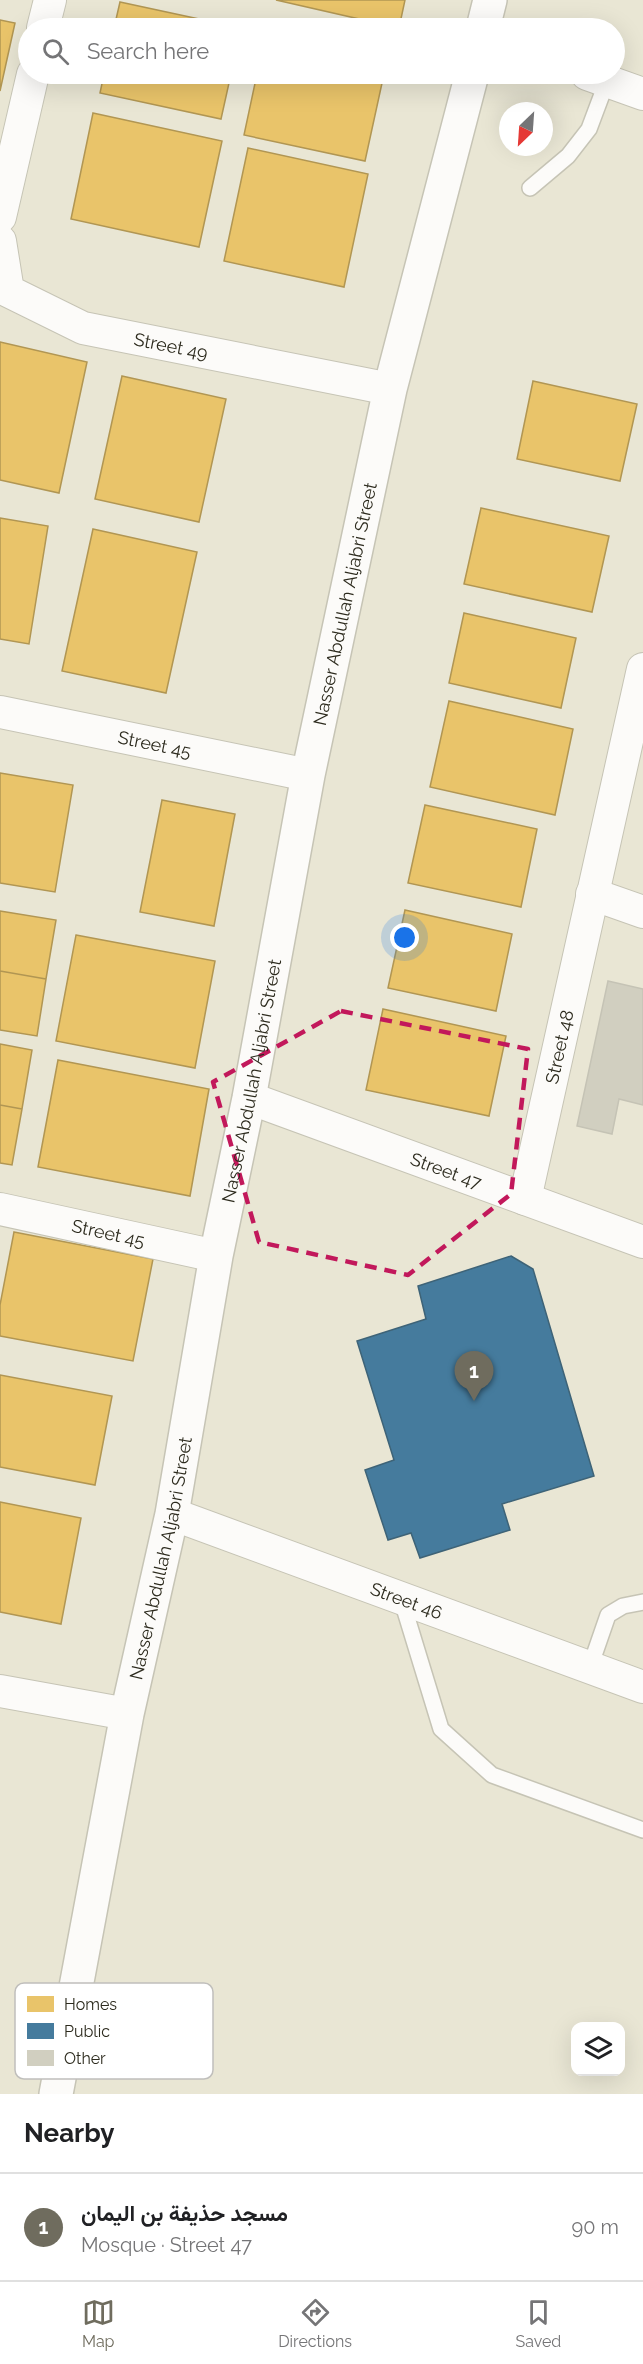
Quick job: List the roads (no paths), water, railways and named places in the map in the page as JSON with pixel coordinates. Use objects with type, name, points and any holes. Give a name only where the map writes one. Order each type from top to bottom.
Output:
[{"type":"street","points":[[46,18],[50,0]]},
{"type":"street","points":[[486,18],[490,0]]},
{"type":"street","points":[[0,217],[31,84]]},
{"type":"street","name":"Nasser Abdullah Aljabri Street","points":[[77,1983],[127,1714],[172,1514],[216,1256],[249,1098],[308,775],[390,389],[469,84]]},
{"type":"street","points":[[616,84],[643,94]]},
{"type":"street","name":"Street 49","points":[[0,241],[8,291],[82,328],[390,389]]},
{"type":"street","name":"Street 48","points":[[525,1199],[643,669]]},
{"type":"street","name":"Street 45","points":[[0,712],[308,775]]},
{"type":"street","points":[[592,894],[643,912]]},
{"type":"street","name":"Street 47","points":[[249,1098],[643,1242]]},
{"type":"street","name":"Street 45","points":[[0,1209],[216,1256]]},
{"type":"street","name":"Street 46","points":[[172,1514],[643,1686]]},
{"type":"street","points":[[0,1691],[127,1714]]},
{"type":"street","name":"Nasser Abdullah Aljabri Street","points":[[56,2094],[59,2079]]},
{"type":"lane","points":[[530,188],[568,156],[589,129],[596,84]]},
{"type":"lane","points":[[401,1598],[441,1729],[492,1775],[643,1830]]},
{"type":"lane","points":[[590,1667],[609,1615],[623,1606],[643,1602]]},
{"type":"place","name":"مسجد حذيفة بن اليمان","points":[[474,1401]]}]
